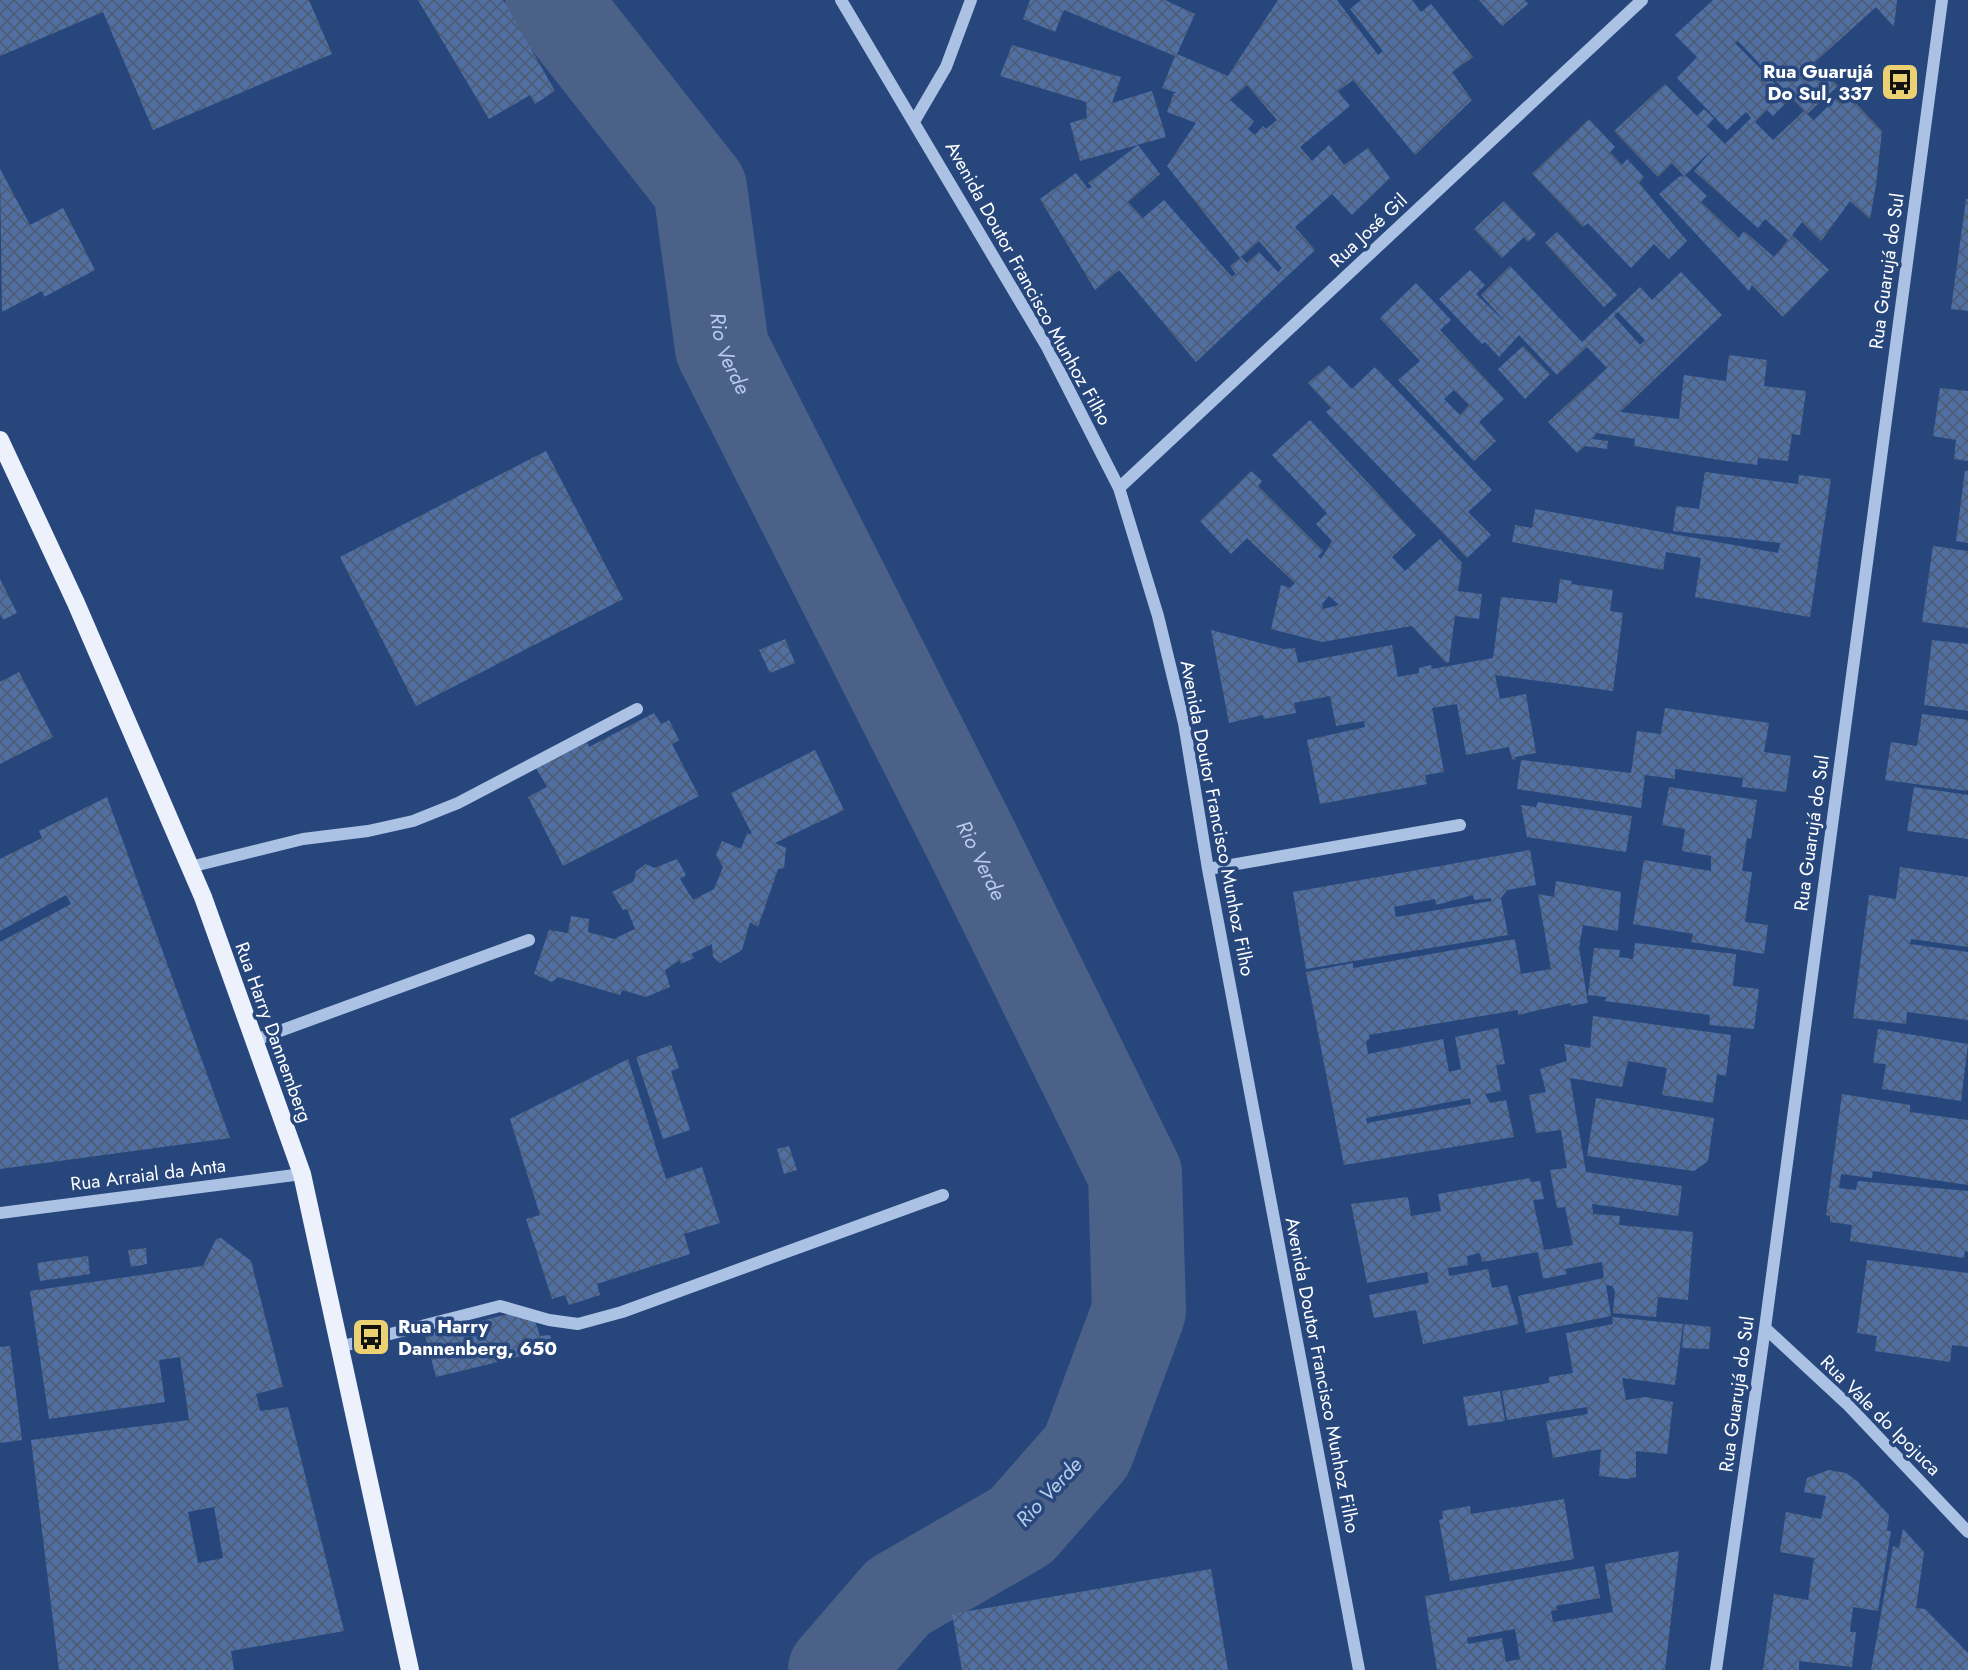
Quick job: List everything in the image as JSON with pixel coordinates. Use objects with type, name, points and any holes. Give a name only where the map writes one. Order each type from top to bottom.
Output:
[{"type":"main road","name":"Rua Harry Dannemberg","points":[[0,440],[76,603],[190,867],[302,1174],[410,1670]]},
{"type":"street","name":"Avenida Doutor Francisco Munhoz Filho","points":[[842,0],[1047,347],[1119,488],[1158,616],[1184,723],[1208,869],[1359,1670]]},
{"type":"street","points":[[915,120],[946,66],[971,0]]},
{"type":"street","name":"Rua José Gil","points":[[1119,488],[1642,0]]},
{"type":"street","name":"Rua Guarujá do Sul","points":[[1716,1670],[1765,1328],[1942,0]]},
{"type":"street","points":[[190,867],[303,839],[368,831],[413,821],[458,803],[637,709]]},
{"type":"street","points":[[1208,869],[1460,825]]},
{"type":"street","points":[[255,1040],[529,940]]},
{"type":"street","name":"Rua Arraial da Anta","points":[[0,1213],[302,1174]]},
{"type":"street","points":[[339,1347],[500,1306],[549,1320],[578,1324],[622,1312],[943,1195]]},
{"type":"street","name":"Rua Vale do Ipojuca","points":[[1765,1328],[1847,1404],[1968,1532]]},
{"type":"building","points":[[0,0],[309,0],[332,54],[153,130],[103,12],[0,56]]},
{"type":"building","points":[[418,0],[503,0],[555,91],[535,104],[530,95],[489,119]]},
{"type":"building","points":[[1030,0],[1165,0],[1195,14],[1177,54],[1228,76],[1278,0],[1337,0],[1378,55],[1383,51],[1350,9],[1361,0],[1412,0],[1421,12],[1431,4],[1473,57],[1452,72],[1472,100],[1415,155],[1353,80],[1338,91],[1350,106],[1300,147],[1312,161],[1329,145],[1344,165],[1368,148],[1390,178],[1352,215],[1332,194],[1295,227],[1315,250],[1196,362],[1119,270],[1095,290],[1040,199],[1076,173],[1088,189],[1092,187],[1088,183],[1138,145],[1160,174],[1128,202],[1143,218],[1164,200],[1232,277],[1236,274],[1230,266],[1240,258],[1167,166],[1196,123],[1167,112],[1174,93],[1177,93],[1162,88],[1175,56],[1064,10],[1055,32],[1023,19]],"holes":[[[1247,85],[1277,120],[1266,129],[1263,126],[1255,135],[1248,129],[1254,121],[1230,100]],[[1259,241],[1282,268],[1278,272],[1259,252],[1247,263],[1241,257]]]},
{"type":"building","points":[[1479,0],[1525,0],[1528,4],[1502,26]]},
{"type":"building","points":[[1713,0],[1897,0],[1894,27],[1876,7],[1815,62],[1838,86],[1807,114],[1814,120],[1844,91],[1882,131],[1876,185],[1870,219],[1850,201],[1821,241],[1802,222],[1792,235],[1829,270],[1783,317],[1752,285],[1749,291],[1659,194],[1684,176],[1672,163],[1658,177],[1614,131],[1665,84],[1697,116],[1704,109],[1714,118],[1707,126],[1725,144],[1751,118],[1746,112],[1727,130],[1677,78],[1697,57],[1675,35]],"holes":[[[1738,41],[1804,111],[1773,140],[1755,122],[1767,110],[1773,116],[1790,99],[1735,43]],[[1712,150],[1694,171],[1758,228],[1765,219],[1788,240],[1774,257],[1744,231],[1739,238],[1701,202],[1707,196],[1685,175]]]},
{"type":"building","points":[[1012,45],[1121,77],[1112,103],[1152,91],[1166,137],[1080,161],[1070,123],[1087,118],[1086,102],[1000,76]]},
{"type":"building","points":[[1589,119],[1615,147],[1610,152],[1622,165],[1627,159],[1644,177],[1639,183],[1687,241],[1669,259],[1654,244],[1631,268],[1588,223],[1583,227],[1532,174]]},
{"type":"building","points":[[0,169],[30,225],[63,208],[95,270],[44,297],[42,291],[2,312]]},
{"type":"building","points":[[1968,199],[1968,311],[1951,309]]},
{"type":"building","points":[[1504,201],[1536,234],[1528,242],[1524,237],[1502,258],[1474,229]]},
{"type":"building","points":[[1557,232],[1617,295],[1604,307],[1545,243]]},
{"type":"building","points":[[1510,266],[1582,342],[1640,287],[1652,300],[1681,272],[1722,315],[1620,412],[1679,419],[1684,375],[1726,381],[1729,355],[1767,360],[1764,386],[1806,391],[1800,435],[1792,434],[1788,461],[1758,458],[1757,465],[1726,461],[1634,446],[1635,439],[1597,433],[1592,439],[1608,441],[1607,449],[1585,446],[1577,453],[1548,422],[1607,368],[1587,347],[1557,375],[1519,335],[1499,357],[1485,342],[1482,344],[1439,299],[1470,270],[1485,285],[1476,294],[1510,327],[1481,295]],"holes":[[[1618,312],[1645,340],[1640,345],[1614,316]]]},
{"type":"building","points":[[1416,283],[1451,320],[1440,330],[1504,399],[1479,422],[1496,441],[1474,461],[1398,380],[1420,361],[1380,318]],"holes":[[[1454,390],[1469,405],[1460,415],[1444,399]]]},
{"type":"building","points":[[1523,346],[1550,374],[1525,399],[1498,369]]},
{"type":"building","points":[[1329,365],[1352,389],[1375,367],[1492,490],[1468,512],[1491,535],[1467,558],[1326,412],[1331,408],[1308,383]]},
{"type":"building","points":[[1940,388],[1968,391],[1968,461],[1954,459],[1956,440],[1933,436]]},
{"type":"building","points":[[1310,420],[1416,535],[1392,557],[1405,571],[1440,539],[1462,563],[1458,591],[1482,594],[1479,619],[1455,616],[1449,662],[1446,663],[1412,626],[1322,642],[1271,629],[1281,585],[1290,588],[1295,583],[1247,538],[1231,554],[1200,521],[1251,471],[1262,481],[1258,486],[1323,551],[1318,556],[1321,559],[1332,541],[1316,524],[1327,513],[1272,455]],"holes":[[[1329,596],[1339,605],[1323,609],[1322,604]]]},
{"type":"building","points":[[546,451],[623,599],[416,706],[340,557]]},
{"type":"building","points":[[1965,470],[1968,471],[1968,543],[1956,541]]},
{"type":"building","points":[[1705,472],[1798,484],[1799,475],[1831,479],[1810,617],[1695,597],[1701,558],[1666,552],[1663,570],[1512,542],[1515,525],[1532,528],[1535,509],[1778,553],[1780,543],[1673,531],[1676,506],[1699,509]]},
{"type":"building","points":[[1933,546],[1968,551],[1968,628],[1922,622]]},
{"type":"building","points":[[0,579],[17,613],[3,620],[0,614]]},
{"type":"building","points":[[1560,579],[1572,581],[1571,584],[1613,590],[1610,611],[1623,613],[1613,691],[1495,675],[1500,699],[1526,694],[1536,753],[1515,757],[1516,760],[1512,759],[1509,747],[1466,755],[1457,704],[1432,708],[1444,772],[1425,775],[1427,784],[1320,804],[1307,740],[1365,727],[1364,721],[1336,726],[1330,696],[1294,703],[1296,713],[1264,719],[1263,715],[1229,723],[1211,630],[1284,649],[1295,648],[1298,663],[1392,645],[1398,677],[1419,673],[1419,668],[1431,665],[1432,669],[1493,658],[1501,597],[1557,603]]},
{"type":"building","points":[[785,639],[795,663],[770,673],[759,650]]},
{"type":"building","points":[[1932,640],[1968,644],[1968,711],[1924,705]]},
{"type":"building","points":[[19,672],[53,737],[0,764],[0,682]]},
{"type":"building","points":[[1665,708],[1769,723],[1764,752],[1791,756],[1786,792],[1742,787],[1743,778],[1675,769],[1675,779],[1645,775],[1641,808],[1517,789],[1521,760],[1631,773],[1637,731],[1661,734]]},
{"type":"building","points":[[654,713],[661,724],[669,720],[679,740],[672,744],[699,796],[563,866],[528,797],[547,787],[536,768],[587,742],[589,747]]},
{"type":"building","points":[[1922,714],[1968,720],[1968,791],[1885,780],[1891,742],[1917,746]]},
{"type":"building","points":[[815,750],[844,810],[775,843],[786,848],[784,868],[778,869],[758,927],[750,922],[742,950],[720,963],[713,957],[712,944],[691,954],[694,958],[681,964],[680,960],[665,970],[670,987],[646,997],[622,990],[620,995],[558,977],[552,982],[534,974],[549,930],[568,933],[571,916],[589,919],[588,932],[614,939],[635,929],[627,909],[623,910],[612,892],[634,881],[636,871],[646,864],[654,868],[677,859],[686,875],[680,879],[693,900],[714,889],[723,867],[716,855],[722,841],[741,849],[747,833],[752,834],[731,793]]},
{"type":"building","points":[[1669,787],[1757,800],[1751,839],[1747,838],[1742,871],[1752,872],[1745,922],[1768,925],[1764,954],[1691,942],[1693,934],[1633,924],[1644,860],[1711,871],[1711,856],[1682,851],[1685,829],[1662,825]]},
{"type":"building","points":[[1914,787],[1968,795],[1968,839],[1907,831]]},
{"type":"building","points":[[107,797],[230,1138],[0,1169],[0,942],[71,904],[66,895],[0,931],[0,859],[42,838],[39,831]]},
{"type":"building","points":[[1538,802],[1632,816],[1626,852],[1527,837],[1521,805],[1536,807]]},
{"type":"building","points":[[1530,850],[1536,885],[1507,890],[1501,898],[1508,935],[1306,969],[1293,892]],"holes":[[[1473,895],[1474,900],[1491,898],[1491,901],[1396,917],[1394,907],[1435,899],[1436,905]]]},
{"type":"building","points":[[1900,867],[1968,877],[1968,947],[1911,939],[1910,944],[1968,952],[1968,1020],[1907,1012],[1906,1024],[1853,1018],[1869,895],[1896,899]]},
{"type":"building","points":[[1556,881],[1621,892],[1618,931],[1583,925],[1579,948],[1588,1003],[1571,1006],[1570,1003],[1518,1015],[1518,1010],[1369,1035],[1370,1039],[1366,1041],[1368,1054],[1443,1039],[1449,1072],[1461,1069],[1455,1037],[1498,1028],[1505,1064],[1496,1065],[1501,1091],[1485,1094],[1490,1103],[1506,1100],[1514,1137],[1344,1165],[1306,972],[1353,963],[1353,968],[1515,939],[1521,974],[1551,969],[1538,894],[1554,897]],"holes":[[[1470,1098],[1471,1104],[1367,1123],[1366,1118]]]},
{"type":"building","points":[[1635,943],[1736,954],[1733,986],[1759,989],[1754,1029],[1709,1025],[1710,1015],[1605,1001],[1606,997],[1588,995],[1594,948],[1620,950],[1619,957],[1633,959]]},
{"type":"building","points":[[1593,1016],[1731,1035],[1726,1076],[1717,1074],[1713,1103],[1662,1095],[1667,1068],[1628,1061],[1622,1087],[1570,1078],[1586,1172],[1682,1186],[1678,1216],[1592,1204],[1593,1214],[1620,1216],[1619,1225],[1693,1232],[1688,1300],[1658,1297],[1656,1317],[1613,1313],[1615,1291],[1612,1286],[1606,1285],[1611,1316],[1526,1333],[1518,1296],[1604,1278],[1602,1262],[1565,1269],[1567,1274],[1543,1279],[1538,1252],[1482,1262],[1480,1253],[1467,1256],[1468,1265],[1448,1268],[1449,1276],[1488,1269],[1492,1288],[1507,1285],[1519,1324],[1423,1344],[1416,1310],[1374,1318],[1369,1295],[1429,1283],[1427,1272],[1367,1283],[1351,1204],[1408,1197],[1411,1216],[1441,1211],[1438,1194],[1530,1178],[1531,1182],[1540,1181],[1544,1199],[1533,1200],[1544,1250],[1573,1245],[1565,1207],[1557,1208],[1550,1170],[1567,1168],[1561,1130],[1536,1133],[1529,1095],[1546,1092],[1540,1069],[1567,1061],[1564,1044],[1590,1048]]},
{"type":"building","points":[[1878,1029],[1968,1044],[1961,1101],[1882,1089],[1886,1064],[1873,1063]]},
{"type":"building","points":[[671,1045],[679,1068],[671,1071],[690,1130],[663,1139],[636,1057]]},
{"type":"building","points":[[628,1059],[666,1179],[702,1167],[720,1223],[684,1234],[690,1254],[597,1284],[600,1295],[569,1305],[565,1295],[552,1299],[526,1219],[540,1215],[510,1119]]},
{"type":"building","points":[[1842,1094],[1910,1105],[1910,1112],[1968,1120],[1968,1185],[1873,1171],[1872,1178],[1841,1174],[1839,1188],[1856,1190],[1858,1181],[1968,1191],[1968,1252],[1965,1251],[1964,1258],[1850,1241],[1852,1225],[1830,1222],[1830,1216],[1826,1215]]},
{"type":"building","points":[[1596,1098],[1714,1118],[1708,1161],[1694,1171],[1587,1156]]},
{"type":"building","points":[[789,1146],[797,1170],[784,1174],[777,1149]]},
{"type":"building","points":[[221,1238],[251,1261],[283,1387],[256,1394],[260,1411],[288,1407],[344,1631],[231,1651],[234,1670],[59,1670],[31,1440],[189,1420],[180,1357],[159,1360],[165,1402],[49,1419],[30,1291],[203,1266],[216,1239]],"holes":[[[214,1507],[223,1558],[198,1563],[188,1512]]]},
{"type":"building","points":[[146,1248],[147,1264],[131,1267],[128,1250]]},
{"type":"building","points":[[88,1256],[90,1274],[40,1281],[37,1263]]},
{"type":"building","points":[[1867,1260],[1968,1273],[1968,1347],[1952,1345],[1950,1362],[1875,1351],[1877,1336],[1857,1333]]},
{"type":"building","points":[[508,1314],[534,1318],[540,1336],[550,1335],[555,1348],[436,1377],[425,1335]]},
{"type":"building","points":[[1612,1317],[1683,1324],[1675,1385],[1622,1378],[1626,1400],[1645,1397],[1673,1402],[1667,1454],[1636,1451],[1636,1477],[1627,1479],[1599,1476],[1601,1449],[1553,1458],[1546,1421],[1588,1414],[1587,1407],[1507,1420],[1502,1391],[1549,1383],[1549,1377],[1573,1373],[1566,1333],[1613,1324]]},
{"type":"building","points":[[1684,1324],[1711,1327],[1709,1349],[1682,1348]]},
{"type":"building","points":[[10,1346],[22,1440],[0,1443],[0,1347]]},
{"type":"building","points":[[1500,1391],[1505,1421],[1468,1426],[1463,1397]]},
{"type":"building","points":[[1829,1470],[1846,1473],[1857,1481],[1889,1515],[1887,1531],[1891,1531],[1878,1611],[1853,1607],[1850,1632],[1856,1632],[1852,1667],[1799,1661],[1799,1670],[1763,1670],[1774,1594],[1808,1600],[1814,1558],[1780,1552],[1786,1512],[1821,1519],[1826,1496],[1804,1492],[1807,1478]]},
{"type":"building","points":[[1564,1499],[1574,1559],[1450,1581],[1439,1520],[1443,1519],[1442,1511],[1470,1506],[1471,1514]]},
{"type":"building","points":[[1903,1529],[1924,1552],[1916,1608],[1925,1609],[1968,1653],[1968,1670],[1871,1670],[1893,1546],[1899,1548]]},
{"type":"building","points":[[1679,1551],[1665,1670],[1437,1670],[1425,1596],[1594,1566],[1600,1598],[1556,1606],[1557,1610],[1551,1611],[1553,1622],[1602,1614],[1613,1612],[1605,1564]],"holes":[[[1515,1629],[1520,1659],[1506,1662],[1502,1638],[1468,1644],[1467,1638]]]},
{"type":"building","points":[[1211,1569],[1228,1670],[962,1670],[952,1614]]},
{"type":"waterway","name":"Rio Verde","points":[[552,0],[700,188],[722,348],[971,840],[1135,1174],[1139,1311],[1087,1451],[1021,1526],[898,1597],[835,1670]]},
{"type":"place","name":"Rua Guarujá Do Sul, 337","points":[[1900,82]]},
{"type":"place","name":"Rua Harry Dannenberg, 650","points":[[371,1337]]}]
